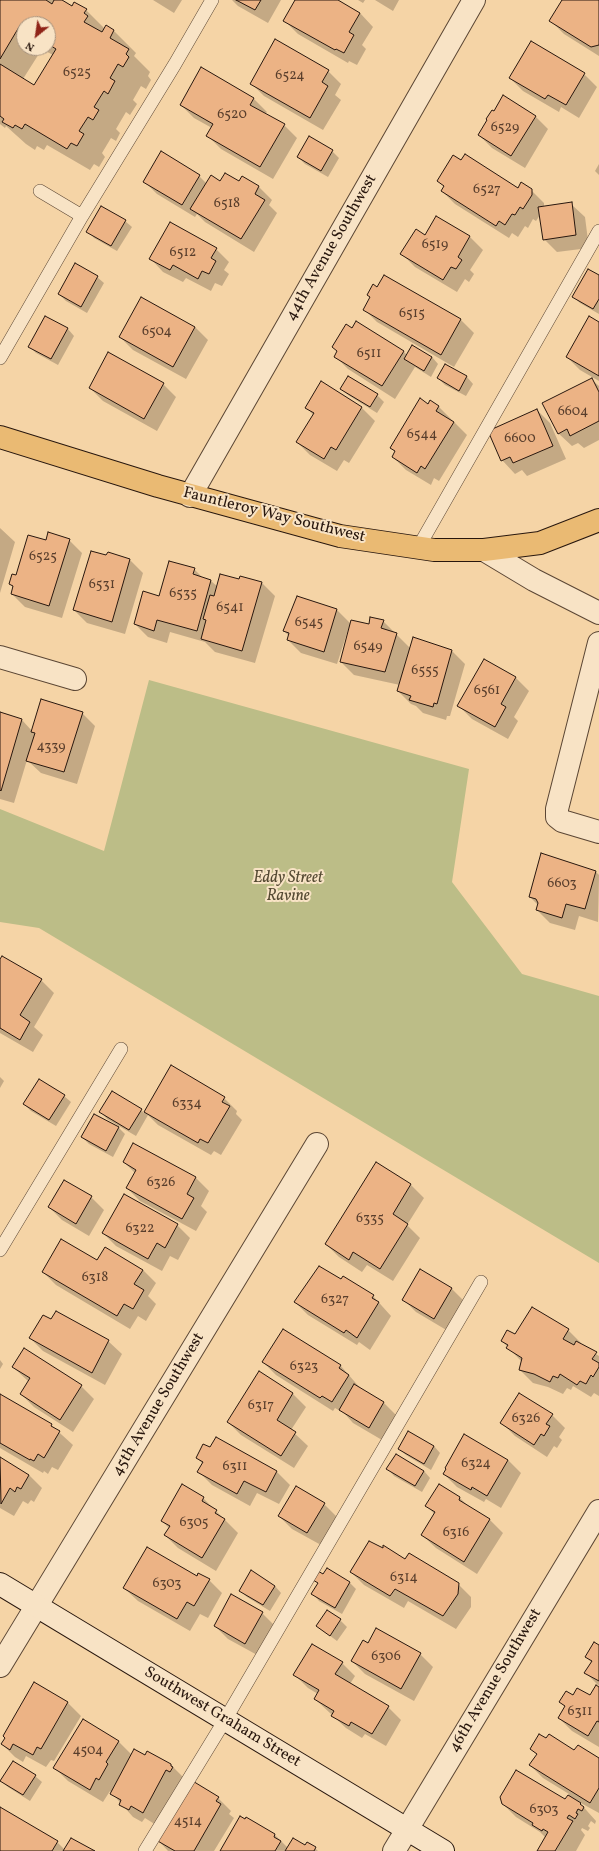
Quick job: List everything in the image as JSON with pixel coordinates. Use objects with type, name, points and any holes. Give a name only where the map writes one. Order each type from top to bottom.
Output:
[{"type":"main road","name":"Fauntleroy Way Southwest","points":[[0,437],[190,496],[340,536],[418,548],[434,550],[484,550],[540,543],[599,520]]},
{"type":"street","name":"44th Avenue Southwest","points":[[190,496],[474,0]]},
{"type":"street","points":[[484,550],[534,580],[599,613]]},
{"type":"street","points":[[599,642],[557,809],[557,817],[562,821],[599,832]]},
{"type":"street","points":[[0,657],[75,678]]},
{"type":"street","name":"45th Avenue Southwest","points":[[0,1666],[317,1144]]},
{"type":"street","name":"46th Avenue Southwest","points":[[394,1851],[599,1511]]},
{"type":"street","name":"Southwest Graham Street","points":[[0,1584],[443,1851]]},
{"type":"lane","points":[[0,358],[82,216],[176,64],[212,0]]},
{"type":"lane","points":[[40,191],[82,216]]},
{"type":"lane","points":[[418,548],[599,231]]},
{"type":"lane","points":[[0,1250],[121,1048]]},
{"type":"lane","points":[[145,1851],[225,1720],[481,1282]]},
{"type":"green space","name":"Eddy Street Ravine","points":[[149,680],[469,769],[452,882],[522,974],[599,996],[599,1263],[39,928],[0,922],[0,809],[104,851]]},
{"type":"building","points":[[0,0],[46,0],[52,4],[54,0],[62,0],[72,6],[74,2],[87,9],[84,13],[88,16],[84,22],[102,32],[106,25],[114,30],[110,38],[129,49],[126,54],[129,57],[123,67],[118,64],[110,78],[115,81],[108,94],[104,91],[94,107],[99,110],[93,120],[88,117],[79,131],[84,134],[77,146],[71,143],[67,149],[25,124],[22,129],[15,125],[13,128],[2,122],[4,119],[0,116],[0,64],[34,85],[52,56],[56,56],[56,16],[16,16],[16,32],[0,59]]},
{"type":"building","points":[[236,0],[261,0],[255,10]]},
{"type":"building","points":[[295,0],[338,0],[360,13],[349,32],[354,35],[344,53],[336,49],[335,50],[283,21]]},
{"type":"building","points":[[562,0],[599,0],[599,45],[591,47],[549,21]]},
{"type":"building","points":[[275,39],[329,70],[322,82],[328,86],[310,118],[250,84]]},
{"type":"building","points":[[531,41],[585,73],[566,105],[548,95],[545,99],[509,78]]},
{"type":"building","points":[[201,67],[254,98],[250,105],[285,124],[260,167],[206,136],[213,124],[180,105]]},
{"type":"building","points":[[503,95],[536,116],[511,156],[478,135],[487,120],[486,119],[492,110],[494,111]]},
{"type":"building","points":[[309,136],[333,150],[321,171],[297,157]]},
{"type":"building","points":[[161,151],[200,175],[182,205],[143,182]]},
{"type":"building","points":[[465,154],[518,188],[521,182],[532,189],[532,195],[523,209],[520,207],[515,215],[512,214],[505,225],[499,221],[496,226],[441,191],[444,186],[437,181],[453,155],[461,160]]},
{"type":"building","points":[[225,173],[239,181],[242,176],[259,186],[255,194],[265,200],[241,239],[190,209],[211,175],[220,181]]},
{"type":"building","points":[[572,202],[576,235],[543,240],[538,207]]},
{"type":"building","points":[[101,206],[126,220],[111,246],[86,232]]},
{"type":"building","points":[[436,216],[470,236],[458,257],[462,260],[456,269],[451,267],[443,280],[400,254],[416,229],[425,235]]},
{"type":"building","points":[[170,222],[217,248],[211,258],[216,261],[209,274],[202,271],[198,279],[173,265],[170,270],[149,259]]},
{"type":"building","points":[[75,263],[98,276],[81,307],[58,294]]},
{"type":"building","points":[[588,269],[599,275],[599,299],[593,309],[572,297]]},
{"type":"building","points":[[384,275],[461,319],[441,355],[363,310],[370,297],[367,295],[373,284],[377,287]]},
{"type":"building","points":[[141,297],[195,327],[173,367],[119,337]]},
{"type":"building","points":[[45,316],[68,328],[51,359],[28,347]]},
{"type":"building","points":[[589,316],[599,322],[599,376],[566,357]]},
{"type":"building","points":[[356,321],[404,351],[382,386],[334,357],[337,351],[332,347],[346,324],[352,328]]},
{"type":"building","points":[[412,345],[432,357],[424,371],[404,359]]},
{"type":"building","points":[[108,352],[164,383],[144,419],[89,388]]},
{"type":"building","points":[[445,364],[467,376],[459,391],[437,378]]},
{"type":"building","points":[[348,376],[378,394],[370,407],[340,389]]},
{"type":"building","points":[[592,378],[599,392],[599,421],[570,436],[567,429],[558,434],[542,403]]},
{"type":"building","points":[[321,381],[362,407],[336,450],[331,447],[324,459],[296,442],[314,413],[305,408]]},
{"type":"building","points":[[420,398],[428,404],[430,400],[439,406],[436,411],[454,422],[425,469],[421,466],[417,473],[392,457],[395,451],[390,448]]},
{"type":"building","points":[[537,409],[553,446],[513,463],[510,457],[501,461],[488,431]]},
{"type":"building","points":[[48,532],[70,539],[49,606],[11,594],[13,586],[9,584],[12,574],[16,575],[28,535],[46,540]]},
{"type":"building","points":[[91,551],[106,555],[108,552],[130,559],[112,622],[73,610]]},
{"type":"building","points":[[169,561],[195,568],[193,574],[211,580],[197,631],[157,620],[154,631],[134,624],[143,591],[159,596]]},
{"type":"building","points":[[220,574],[239,579],[240,576],[262,582],[242,651],[201,639],[206,620],[203,619],[210,595],[214,596]]},
{"type":"building","points":[[297,596],[337,609],[324,652],[287,640],[289,633],[283,631]]},
{"type":"building","points":[[370,617],[384,620],[381,628],[397,633],[385,672],[340,662],[351,620],[369,624]]},
{"type":"building","points":[[413,637],[452,650],[437,704],[434,703],[433,707],[409,700],[411,696],[397,691]]},
{"type":"building","points":[[484,659],[516,677],[501,704],[506,707],[495,727],[457,706]]},
{"type":"building","points":[[41,699],[83,712],[64,772],[26,761],[35,733],[31,732]]},
{"type":"building","points":[[0,712],[22,719],[1,791],[0,790]]},
{"type":"building","points":[[541,853],[596,871],[585,909],[566,904],[562,918],[536,910],[538,903],[536,899],[529,897]]},
{"type":"building","points":[[2,956],[42,979],[20,1015],[30,1022],[20,1040],[0,1028],[0,959]]},
{"type":"building","points":[[171,1065],[225,1097],[222,1102],[230,1106],[208,1143],[200,1139],[198,1143],[144,1112]]},
{"type":"building","points":[[39,1079],[65,1095],[49,1120],[23,1104]]},
{"type":"building","points":[[112,1091],[142,1109],[129,1130],[99,1112]]},
{"type":"building","points":[[94,1114],[119,1127],[106,1151],[81,1137]]},
{"type":"building","points":[[133,1143],[196,1177],[187,1194],[194,1198],[182,1219],[126,1188],[136,1170],[123,1162]]},
{"type":"building","points":[[376,1162],[411,1184],[393,1214],[408,1224],[380,1269],[353,1252],[349,1260],[325,1244]]},
{"type":"building","points":[[64,1180],[92,1196],[76,1224],[48,1207]]},
{"type":"building","points":[[124,1194],[178,1224],[165,1248],[157,1243],[148,1259],[102,1233]]},
{"type":"building","points":[[61,1239],[97,1260],[105,1247],[143,1270],[134,1284],[144,1290],[133,1309],[124,1304],[117,1316],[42,1272]]},
{"type":"building","points":[[319,1266],[341,1279],[343,1276],[374,1295],[372,1298],[379,1302],[357,1338],[346,1330],[344,1333],[294,1302]]},
{"type":"building","points":[[420,1269],[452,1288],[434,1319],[402,1300]]},
{"type":"building","points":[[532,1307],[569,1329],[563,1339],[574,1345],[576,1341],[597,1352],[592,1359],[599,1363],[599,1367],[593,1377],[591,1375],[586,1384],[580,1381],[577,1385],[560,1374],[558,1378],[553,1376],[550,1382],[534,1374],[519,1370],[522,1358],[506,1348],[508,1345],[501,1341],[507,1330],[515,1334]]},
{"type":"building","points":[[56,1311],[109,1340],[92,1373],[29,1338],[43,1315],[51,1319]]},
{"type":"building","points":[[283,1329],[341,1365],[339,1368],[349,1375],[332,1402],[322,1396],[320,1398],[262,1362]]},
{"type":"building","points":[[24,1348],[82,1385],[60,1420],[20,1394],[30,1378],[12,1367]]},
{"type":"building","points":[[259,1371],[293,1393],[277,1420],[296,1432],[281,1456],[227,1422]]},
{"type":"building","points":[[354,1384],[384,1402],[369,1428],[339,1410]]},
{"type":"building","points":[[519,1393],[553,1414],[546,1424],[550,1426],[544,1436],[541,1434],[534,1445],[500,1423]]},
{"type":"building","points":[[0,1394],[52,1424],[51,1426],[60,1431],[44,1458],[38,1454],[34,1461],[30,1460],[0,1443]]},
{"type":"building","points":[[408,1431],[434,1446],[424,1464],[398,1449]]},
{"type":"building","points":[[464,1434],[508,1460],[487,1496],[472,1487],[471,1490],[443,1474]]},
{"type":"building","points":[[216,1437],[277,1471],[266,1492],[244,1481],[237,1494],[197,1472],[203,1462],[196,1458],[203,1444],[210,1447]]},
{"type":"building","points":[[396,1454],[424,1471],[415,1486],[386,1469]]},
{"type":"building","points":[[0,1457],[29,1475],[21,1489],[17,1487],[15,1492],[10,1488],[1,1504]]},
{"type":"building","points":[[182,1484],[204,1497],[202,1501],[217,1510],[215,1513],[225,1519],[202,1558],[164,1535],[170,1526],[161,1521]]},
{"type":"building","points":[[439,1484],[460,1497],[459,1500],[490,1519],[464,1562],[421,1535],[435,1512],[425,1506]]},
{"type":"building","points":[[296,1486],[325,1503],[307,1533],[278,1516]]},
{"type":"building","points":[[369,1541],[383,1548],[383,1545],[405,1559],[409,1553],[459,1583],[458,1594],[443,1616],[395,1589],[390,1596],[350,1572]]},
{"type":"building","points":[[147,1547],[197,1576],[198,1573],[210,1579],[194,1606],[187,1602],[177,1619],[123,1588]]},
{"type":"building","points":[[327,1568],[350,1582],[335,1608],[311,1594],[318,1583],[313,1580],[318,1571],[323,1574]]},
{"type":"building","points":[[251,1570],[275,1586],[263,1605],[239,1591]]},
{"type":"building","points":[[231,1594],[263,1612],[245,1644],[214,1626]]},
{"type":"building","points":[[327,1610],[341,1619],[330,1636],[316,1626]]},
{"type":"building","points":[[376,1628],[421,1653],[401,1689],[351,1661],[363,1640],[368,1643]]},
{"type":"building","points":[[594,1642],[599,1645],[599,1681],[584,1673],[592,1661],[585,1657]]},
{"type":"building","points":[[312,1644],[343,1662],[335,1674],[389,1706],[372,1734],[351,1722],[349,1726],[331,1716],[334,1711],[314,1699],[319,1690],[293,1675]]},
{"type":"building","points":[[34,1682],[68,1702],[41,1749],[37,1747],[33,1755],[13,1744],[10,1750],[1,1744],[5,1738],[3,1736]]},
{"type":"building","points":[[596,1685],[599,1687],[599,1722],[597,1721],[588,1736],[558,1718],[565,1706],[559,1702],[566,1691],[573,1695],[577,1688],[590,1695]]},
{"type":"building","points":[[83,1719],[119,1741],[106,1762],[108,1764],[99,1780],[96,1778],[90,1790],[53,1768]]},
{"type":"building","points":[[539,1734],[546,1738],[549,1734],[574,1750],[578,1745],[599,1758],[599,1788],[590,1803],[529,1765],[537,1754],[530,1749]]},
{"type":"building","points":[[134,1749],[145,1755],[147,1751],[171,1764],[173,1767],[170,1772],[166,1770],[143,1813],[131,1806],[129,1810],[119,1805],[121,1800],[110,1794]]},
{"type":"building","points":[[13,1761],[36,1775],[23,1795],[0,1781]]},
{"type":"building","points":[[516,1770],[565,1799],[568,1795],[581,1803],[580,1804],[584,1807],[582,1811],[578,1809],[576,1813],[578,1814],[575,1819],[569,1815],[567,1818],[573,1821],[555,1851],[537,1851],[548,1832],[543,1829],[542,1831],[532,1825],[533,1823],[502,1804],[500,1797]]},
{"type":"building","points":[[191,1780],[219,1797],[216,1801],[221,1804],[194,1851],[175,1851],[156,1840]]},
{"type":"building","points":[[0,1807],[58,1841],[52,1851],[0,1851]]},
{"type":"building","points":[[240,1816],[245,1819],[246,1817],[275,1834],[274,1837],[281,1841],[275,1851],[220,1851]]},
{"type":"building","points":[[71,1838],[95,1851],[63,1851]]},
{"type":"building","points":[[293,1838],[305,1845],[307,1842],[316,1847],[314,1851],[285,1851]]}]
